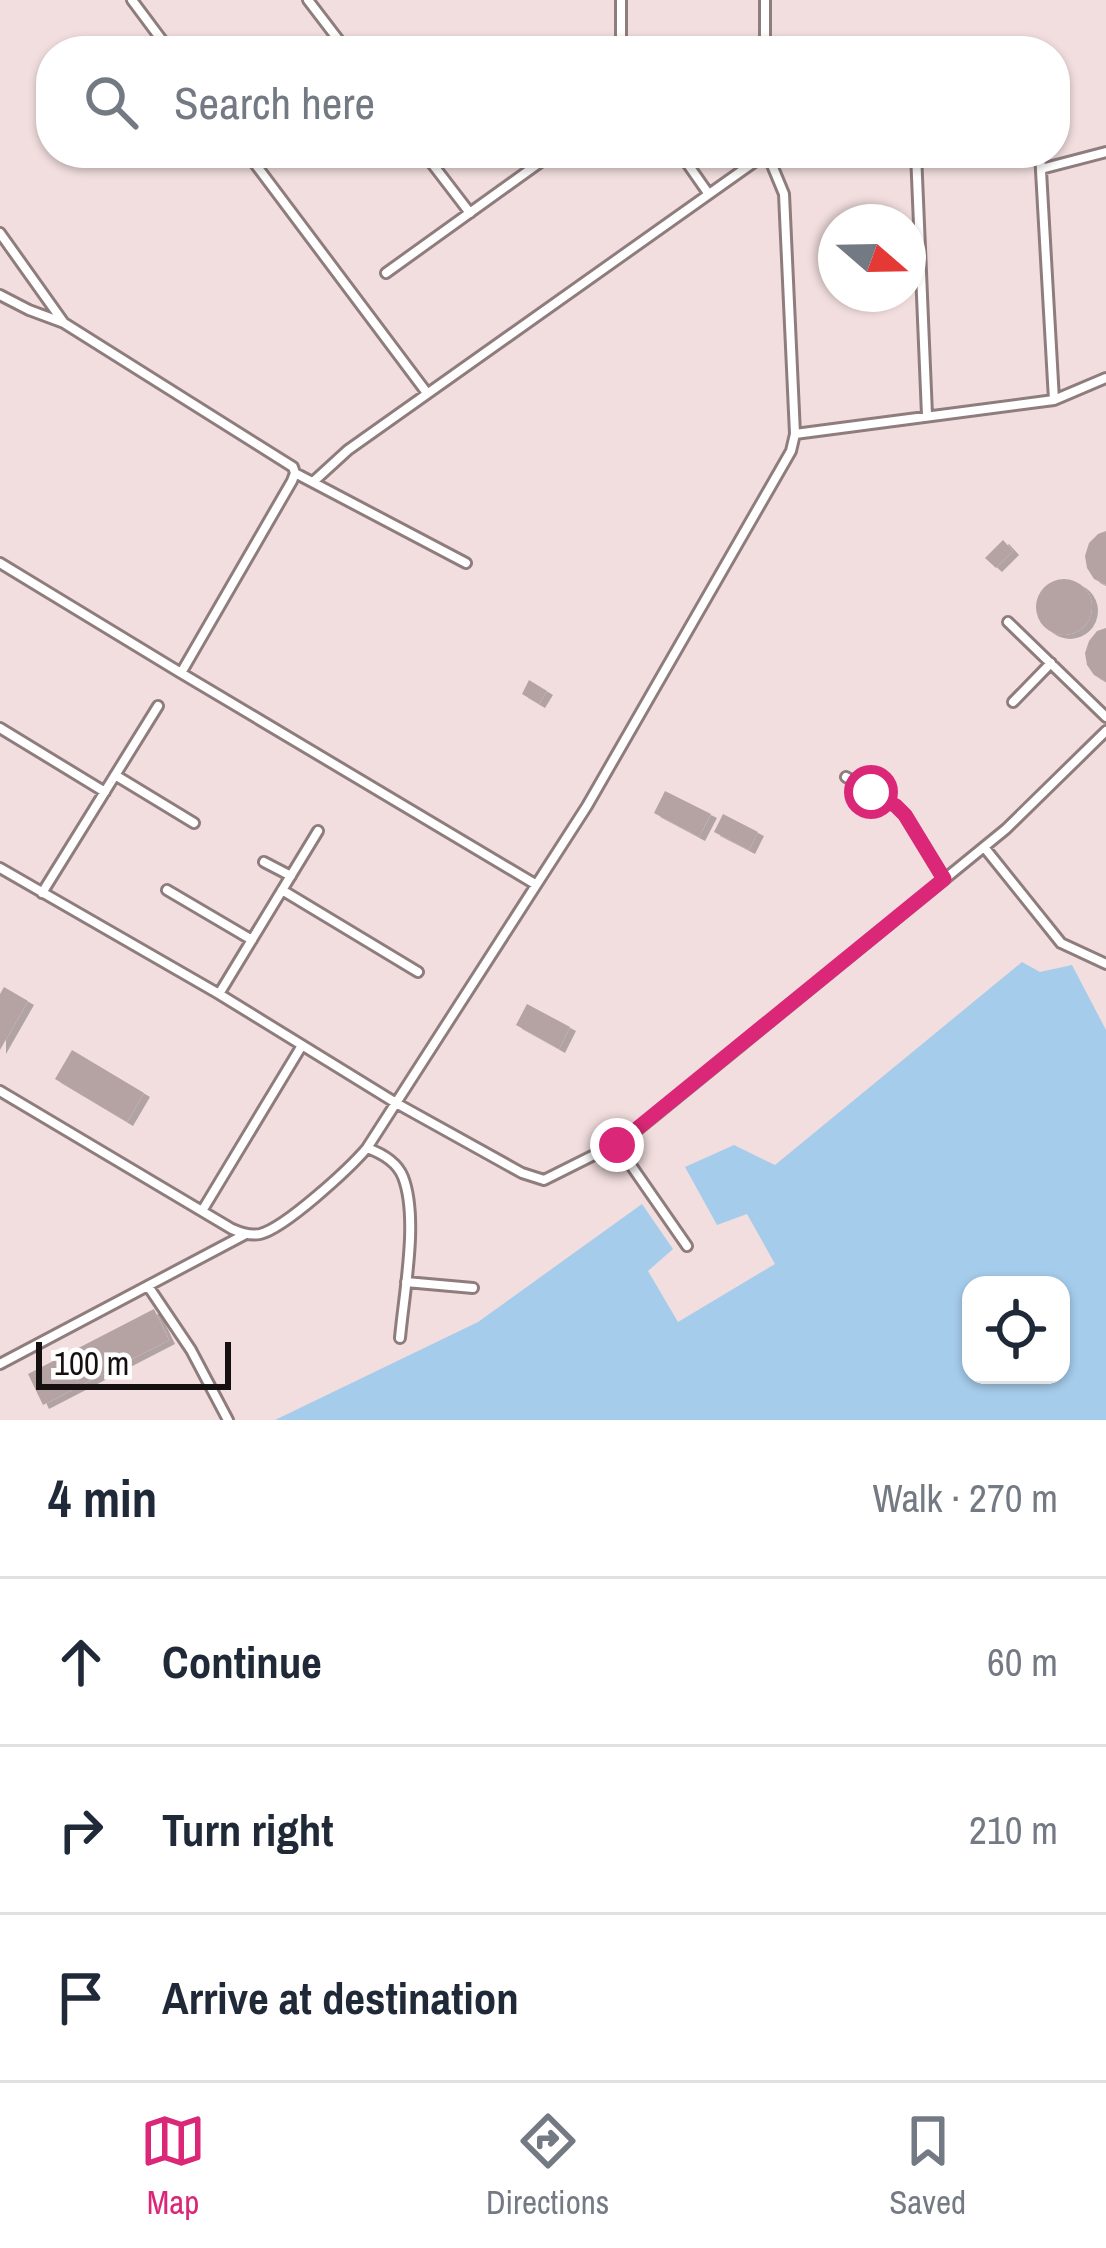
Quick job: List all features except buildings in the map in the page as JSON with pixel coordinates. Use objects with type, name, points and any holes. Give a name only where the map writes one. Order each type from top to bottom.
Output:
[{"type":"lane","points":[[132,0],[159,36]]},
{"type":"lane","points":[[308,0],[336,36]]},
{"type":"lane","points":[[621,0],[621,36]]},
{"type":"lane","points":[[764,0],[765,36]]},
{"type":"lane","points":[[1070,161],[1106,152]]},
{"type":"lane","points":[[258,168],[427,393]]},
{"type":"lane","points":[[436,168],[470,213]]},
{"type":"lane","points":[[386,273],[532,168]]},
{"type":"lane","points":[[690,168],[708,193]]},
{"type":"lane","points":[[313,482],[329,464],[745,168]]},
{"type":"lane","points":[[0,1364],[245,1234],[268,1232],[346,1172],[367,1148],[587,806],[791,451],[795,434],[784,194],[773,168]]},
{"type":"lane","points":[[917,168],[928,416]]},
{"type":"lane","points":[[1045,168],[1041,169],[1054,400]]},
{"type":"lane","points":[[0,232],[64,322]]},
{"type":"lane","points":[[0,295],[64,322],[289,463],[295,472],[466,563]]},
{"type":"lane","points":[[795,434],[1054,400],[1106,378]]},
{"type":"lane","points":[[181,673],[295,472]]},
{"type":"lane","points":[[0,563],[535,884]]},
{"type":"lane","points":[[1008,622],[1106,717]]},
{"type":"lane","points":[[1013,702],[1051,663]]},
{"type":"lane","points":[[42,893],[158,706]]},
{"type":"lane","points":[[0,728],[105,792]]},
{"type":"lane","points":[[0,868],[396,1103],[535,1179],[554,1177],[617,1145],[984,847],[1106,731]]},
{"type":"lane","points":[[116,775],[194,823]]},
{"type":"lane","points":[[846,778],[905,815],[944,879]]},
{"type":"lane","points":[[219,994],[318,831]]},
{"type":"lane","points":[[984,847],[1061,943],[1106,964]]},
{"type":"lane","points":[[264,862],[291,876]]},
{"type":"lane","points":[[167,890],[252,940]]},
{"type":"lane","points":[[282,890],[418,972]]},
{"type":"lane","points":[[202,1211],[301,1047]]},
{"type":"lane","points":[[0,1091],[245,1234]]},
{"type":"lane","points":[[617,1145],[687,1246]]},
{"type":"lane","points":[[367,1148],[384,1154],[402,1174],[410,1239],[400,1337]]},
{"type":"lane","points":[[406,1282],[472,1288]]},
{"type":"lane","points":[[148,1286],[191,1350],[228,1420]]},
{"type":"water","points":[[1022,962],[1040,972],[1072,965],[1106,1030],[1106,1420],[275,1420],[478,1322],[642,1204],[673,1249],[648,1271],[678,1322],[775,1264],[747,1214],[717,1225],[685,1167],[734,1145],[775,1165]]},
{"type":"route","points":[[617,1145],[944,879],[905,815],[871,792]]}]
